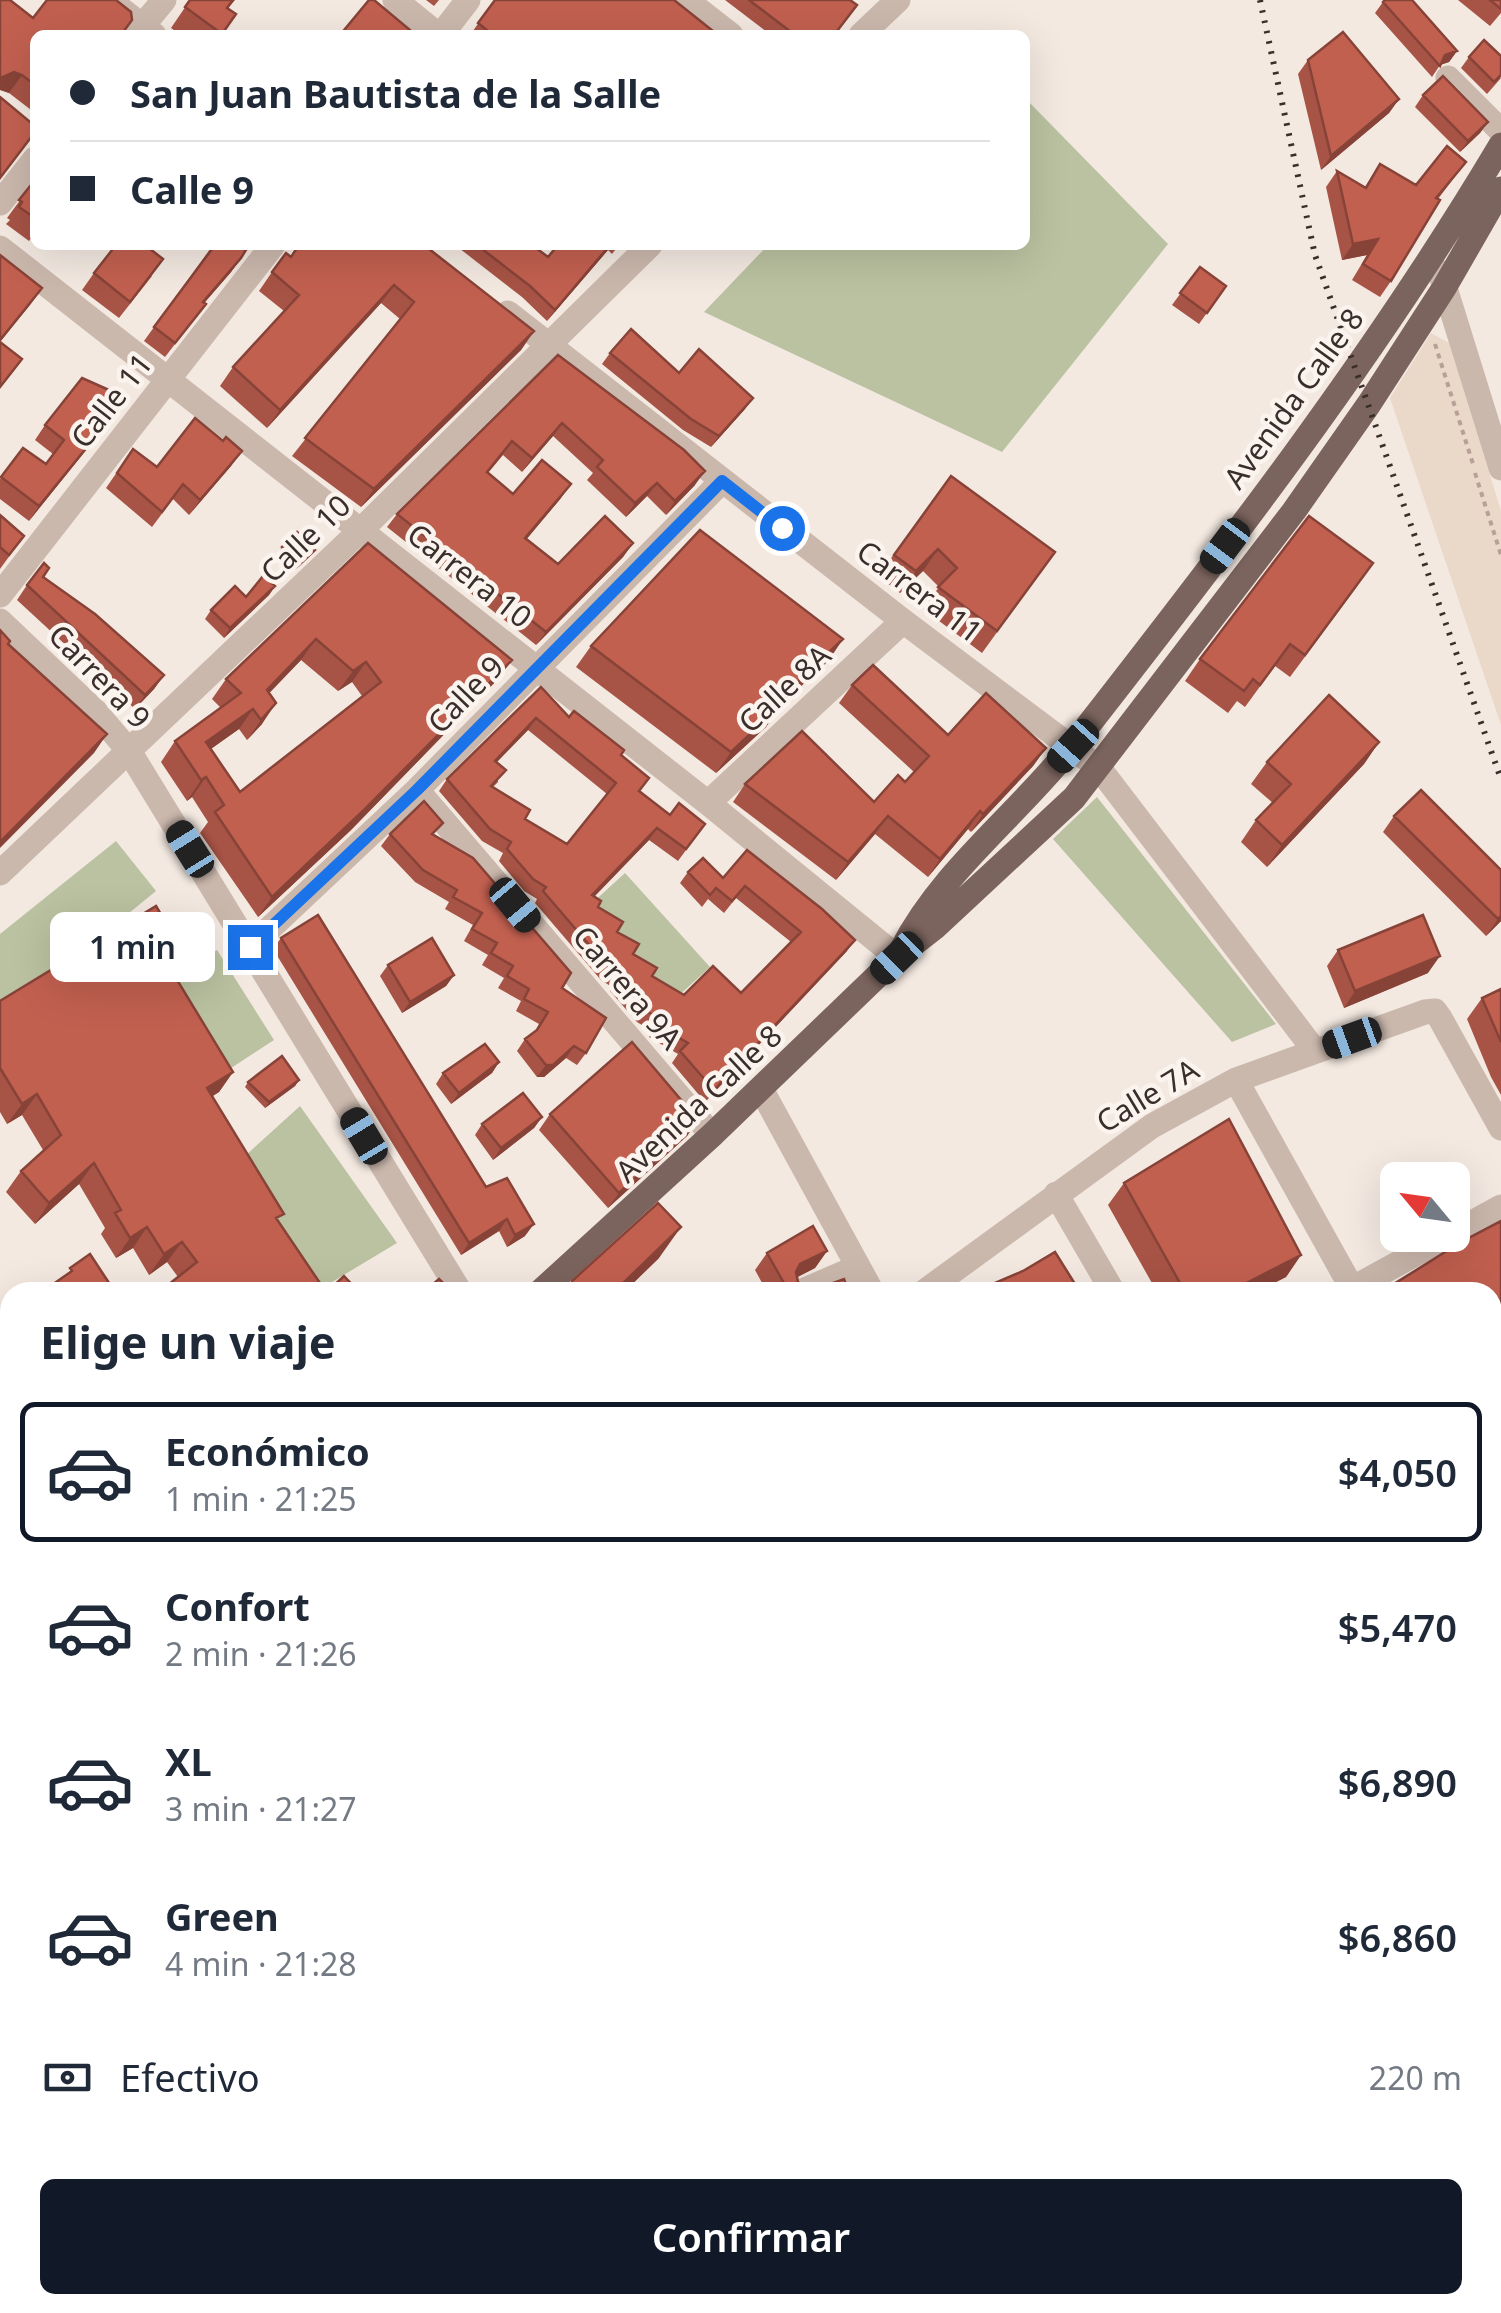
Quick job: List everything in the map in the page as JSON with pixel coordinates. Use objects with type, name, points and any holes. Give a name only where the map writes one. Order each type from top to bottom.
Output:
[{"type":"main road","name":"Avenida Calle 8","points":[[897,958],[920,914],[1073,746],[1268,489],[1435,256],[1501,145]]},
{"type":"main road","name":"Avenida Calle 8","points":[[551,1282],[1074,798],[1294,511],[1444,288],[1501,189]]},
{"type":"street","points":[[109,0],[142,30]]},
{"type":"street","points":[[145,30],[164,0]]},
{"type":"street","points":[[395,0],[433,30]]},
{"type":"street","points":[[443,30],[468,0]]},
{"type":"street","points":[[686,0],[724,30]]},
{"type":"street","points":[[867,30],[898,0]]},
{"type":"street","points":[[1448,78],[1501,131]]},
{"type":"street","points":[[0,203],[30,165]]},
{"type":"street","name":"Carrera 10","points":[[0,248],[708,802],[897,958]]},
{"type":"street","name":"Calle 11","points":[[0,595],[269,250]]},
{"type":"street","name":"Calle 10","points":[[0,873],[361,530],[645,250]]},
{"type":"street","points":[[1435,256],[1501,468]]},
{"type":"street","name":"Carrera 11","points":[[492,301],[1099,768],[1315,1051]]},
{"type":"street","name":"Calle 9","points":[[250,947],[417,790],[722,481]]},
{"type":"street","name":"Carrera 9","points":[[0,621],[96,712],[129,751],[454,1282]]},
{"type":"street","name":"Calle 8A","points":[[708,802],[904,621]]},
{"type":"street","name":"Carrera 9A","points":[[417,790],[712,1136]]},
{"type":"street","name":"Calle 7A","points":[[937,1282],[1152,1126],[1236,1080],[1434,1011],[1501,1128]]},
{"type":"street","points":[[1236,1080],[1345,1282]]},
{"type":"street","points":[[761,1089],[866,1282]]},
{"type":"street","points":[[1056,1194],[1107,1282]]},
{"type":"street","points":[[1470,1224],[1501,1207]]},
{"type":"street","points":[[1367,1282],[1420,1252]]},
{"type":"street","points":[[823,1282],[858,1267]]},
{"type":"path","points":[[1426,316],[1501,554]]},
{"type":"green space","points":[[1030,103],[1168,244],[1002,452],[704,312],[763,250],[1030,250]]},
{"type":"green space","points":[[1097,797],[1276,1024],[1232,1042],[1053,839]]},
{"type":"green space","points":[[116,841],[156,891],[3,1016],[0,934]]},
{"type":"green space","points":[[625,873],[710,967],[675,999],[590,905]]},
{"type":"green space","points":[[217,950],[274,1040],[225,1072],[168,982]]},
{"type":"green space","points":[[300,1106],[397,1243],[332,1282],[311,1282],[235,1165]]},
{"type":"shaded area","points":[[1431,333],[1449,343],[1501,511],[1501,725],[1390,398]]},
{"type":"building","points":[[0,0],[10,0],[33,18],[47,0],[116,0],[131,12],[132,20],[125,30],[30,30],[30,81],[14,72],[0,78]]},
{"type":"building","points":[[190,0],[233,0],[227,8],[236,14],[225,30],[217,30],[185,7]]},
{"type":"building","points":[[369,0],[374,0],[410,30],[344,30]]},
{"type":"building","points":[[495,0],[674,0],[712,30],[487,30],[478,23]]},
{"type":"building","points":[[749,0],[850,0],[857,5],[838,30],[788,30]]},
{"type":"building","points":[[1385,0],[1412,0],[1457,51],[1445,55],[1440,66]]},
{"type":"building","points":[[1343,32],[1399,99],[1331,156],[1308,60]]},
{"type":"building","points":[[1484,40],[1501,56],[1501,75],[1494,82],[1469,57]]},
{"type":"building","points":[[1443,76],[1488,122],[1468,141],[1423,95]]},
{"type":"building","points":[[0,97],[30,122],[30,139],[0,178]]},
{"type":"building","points":[[1447,146],[1466,162],[1436,198],[1440,200],[1391,281],[1363,264],[1378,239],[1353,244],[1337,171],[1366,188],[1380,164],[1416,185]]},
{"type":"building","points":[[30,186],[30,215],[19,207],[19,200]]},
{"type":"building","points":[[112,250],[151,250],[163,259],[130,302],[94,273]]},
{"type":"building","points":[[211,250],[246,250],[175,343],[154,327]]},
{"type":"building","points":[[296,250],[430,250],[534,331],[374,489],[305,438],[414,302],[394,285],[280,410],[233,367],[299,295],[272,272],[286,253],[291,257]]},
{"type":"building","points":[[483,250],[539,250],[548,257],[554,250],[606,250],[555,310]]},
{"type":"building","points":[[0,255],[42,288],[0,340]]},
{"type":"building","points":[[1200,267],[1226,286],[1207,313],[1180,293]]},
{"type":"building","points":[[631,329],[679,373],[699,349],[753,398],[719,436],[691,419],[610,353]]},
{"type":"building","points":[[0,342],[22,359],[0,387]]},
{"type":"building","points":[[558,355],[684,450],[705,471],[675,501],[657,483],[635,503],[597,467],[603,460],[562,423],[532,458],[512,441],[487,472],[513,494],[542,460],[571,484],[525,538],[558,564],[605,516],[633,543],[546,632],[397,514]]},
{"type":"building","points":[[82,378],[127,398],[39,506],[1,477],[23,448],[46,464],[64,440],[45,425]]},
{"type":"building","points":[[195,418],[242,451],[200,500],[183,484],[162,512],[117,473],[133,449],[157,467]]},
{"type":"building","points":[[951,476],[1055,552],[997,631],[938,587],[957,568],[938,549],[916,571],[894,555]]},
{"type":"building","points":[[0,515],[24,536],[9,555],[0,547]]},
{"type":"building","points":[[1309,516],[1373,563],[1305,655],[1290,644],[1260,685],[1253,679],[1244,691],[1200,659]]},
{"type":"building","points":[[700,530],[843,639],[777,701],[781,705],[731,752],[591,646]]},
{"type":"building","points":[[297,532],[315,550],[299,565],[282,547]]},
{"type":"building","points":[[368,543],[512,660],[272,897],[215,812],[224,805],[206,777],[201,780],[175,741],[241,693],[226,679]],"holes":[[[316,639],[353,671],[366,662],[381,682],[240,792],[206,742],[253,709],[261,720],[276,703],[267,690]]]},
{"type":"building","points":[[44,563],[49,568],[43,577],[95,614],[164,675],[145,695],[27,585]]},
{"type":"building","points":[[263,576],[275,586],[230,628],[211,610],[235,586],[246,597]]},
{"type":"building","points":[[0,630],[10,641],[8,644],[107,734],[0,842]]},
{"type":"building","points":[[873,665],[948,735],[986,693],[1046,748],[983,814],[980,811],[940,859],[888,816],[848,862],[745,784],[802,731],[874,802],[898,775],[905,782],[929,756],[852,685]]},
{"type":"building","points":[[541,687],[569,717],[574,711],[624,750],[621,755],[649,778],[639,791],[670,815],[679,803],[705,824],[686,849],[657,828],[592,895],[601,901],[598,907],[623,922],[617,932],[639,944],[633,954],[657,968],[652,976],[684,995],[713,966],[741,993],[801,932],[745,886],[732,901],[716,888],[710,895],[688,872],[703,858],[723,878],[747,850],[855,940],[714,1090],[680,1051],[688,1043],[657,1025],[661,1020],[645,1010],[618,979],[621,975],[609,968],[543,891],[546,887],[533,879],[507,849],[511,842],[490,829],[447,779]],"holes":[[[536,718],[616,783],[567,844],[525,819],[530,810],[491,786],[506,770],[495,761]]]},
{"type":"building","points":[[1329,695],[1379,742],[1282,845],[1256,820],[1291,784],[1267,762]]},
{"type":"building","points":[[1421,790],[1501,870],[1498,919],[1394,816]]},
{"type":"building","points":[[424,801],[443,823],[432,834],[473,858],[497,886],[492,895],[516,909],[571,973],[562,988],[606,1018],[586,1053],[574,1046],[553,1065],[546,1065],[525,1039],[537,1030],[548,1012],[524,999],[529,989],[507,976],[513,966],[491,953],[497,943],[472,929],[482,913],[453,897],[457,890],[423,870],[390,834]]},
{"type":"building","points":[[156,906],[171,931],[154,942],[233,1072],[207,1088],[284,1214],[276,1218],[319,1282],[172,1282],[197,1262],[182,1242],[164,1254],[147,1227],[130,1238],[115,1213],[121,1210],[94,1163],[49,1203],[21,1171],[61,1135],[37,1094],[22,1104],[0,1068],[0,1001]]},
{"type":"building","points":[[318,915],[486,1187],[507,1178],[534,1224],[515,1235],[507,1219],[469,1243],[281,938]]},
{"type":"building","points":[[1423,915],[1440,956],[1355,991],[1338,950]]},
{"type":"building","points":[[432,938],[454,975],[410,1002],[388,965]]},
{"type":"building","points":[[1501,989],[1501,1042],[1482,998]]},
{"type":"building","points":[[632,1042],[698,1120],[619,1193],[550,1114]]},
{"type":"building","points":[[485,1044],[499,1062],[459,1093],[443,1073]]},
{"type":"building","points":[[282,1056],[299,1080],[269,1102],[248,1082]]},
{"type":"building","points":[[523,1093],[542,1117],[501,1148],[482,1124]]},
{"type":"building","points":[[1229,1119],[1301,1255],[1248,1282],[1179,1282],[1124,1183]]},
{"type":"building","points":[[658,1203],[681,1227],[624,1282],[572,1281]]},
{"type":"building","points":[[1501,1221],[1501,1282],[1397,1282],[1445,1252],[1470,1252],[1470,1237]]},
{"type":"building","points":[[813,1226],[827,1251],[800,1264],[796,1272],[798,1282],[783,1282],[767,1253]]},
{"type":"building","points":[[1055,1252],[1074,1282],[997,1282]]},
{"type":"building","points":[[90,1254],[108,1282],[56,1282],[72,1271],[70,1268]]},
{"type":"railway","points":[[1260,0],[1315,255],[1501,779]]},
{"type":"route","points":[[250,947],[417,790],[722,481],[782,528]]}]
